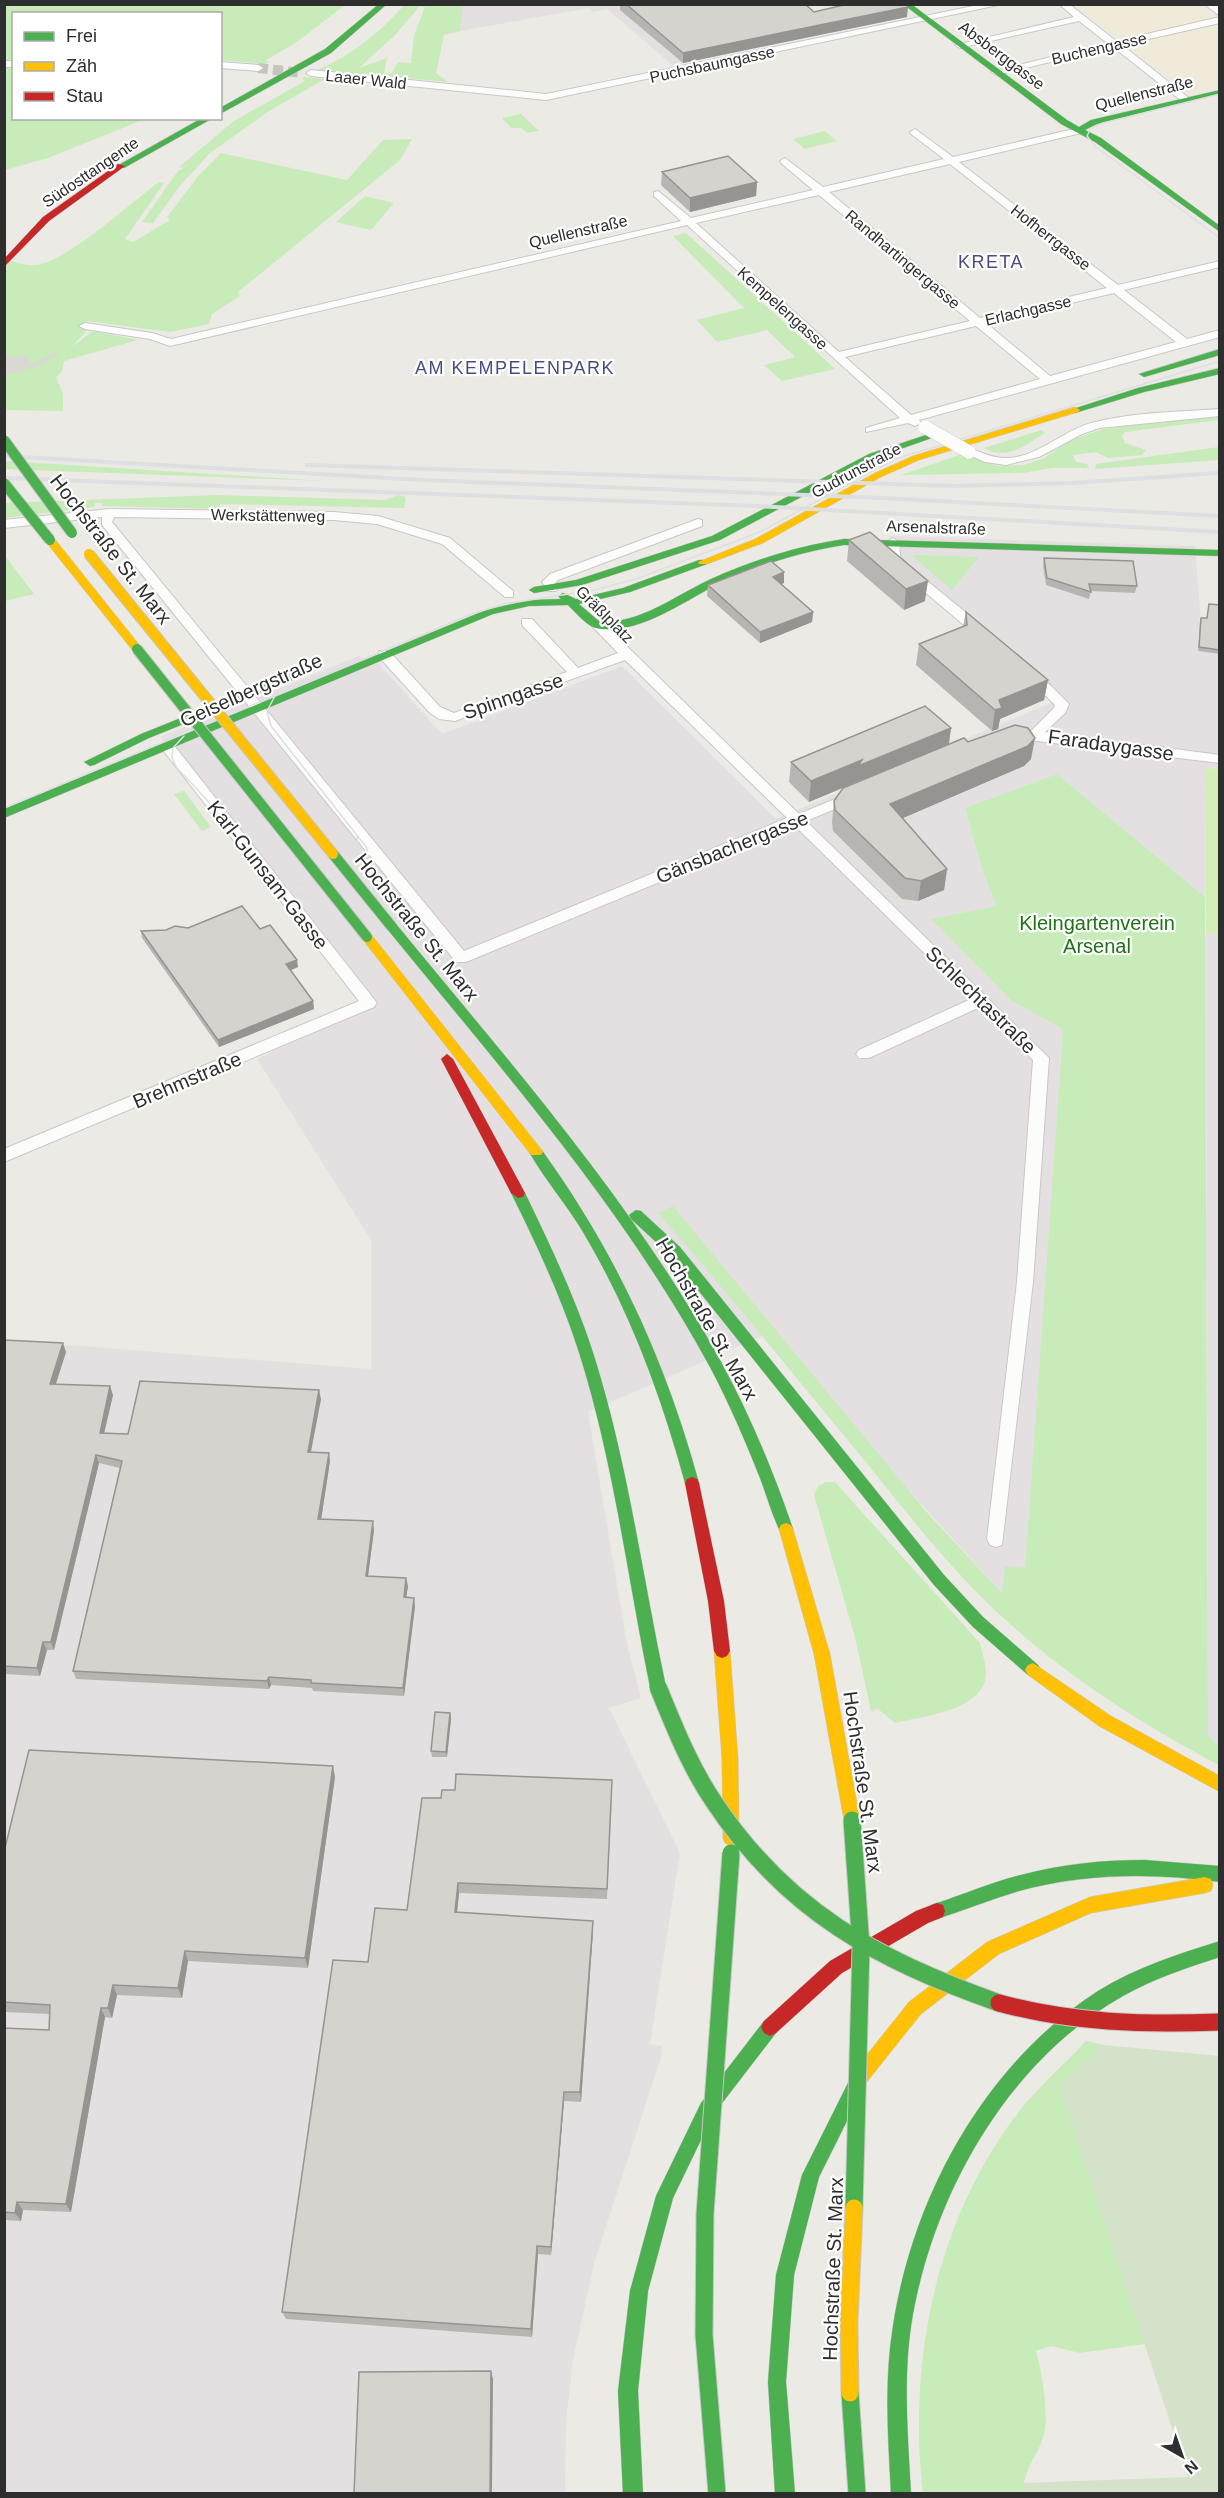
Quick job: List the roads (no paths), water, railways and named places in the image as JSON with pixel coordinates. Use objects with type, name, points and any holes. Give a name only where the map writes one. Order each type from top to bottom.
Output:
[{"type":"main road","points":[[222,97],[310,47],[364,4]]},
{"type":"main road","points":[[222,111],[328,51],[361,26],[384,4]]},
{"type":"main road","name":"Absberggasse","points":[[906,4],[996,72],[1078,130],[1098,140],[1220,230]]},
{"type":"main road","name":"Quellenstraße","points":[[1078,130],[1094,122],[1220,92]]},
{"type":"main road","name":"Quellenstraße","points":[[1078,130],[1121,124],[1220,100]]},
{"type":"main road","name":"Südosttangente","points":[[80,177],[180,120]]},
{"type":"main road","name":"Südosttangente","points":[[4,265],[25,241],[56,213],[97,183],[206,120]]},
{"type":"main road","name":"Absberggasse","points":[[1078,130],[1082,139],[1220,243]]},
{"type":"main road","points":[[1134,377],[1220,352]]},
{"type":"main road","name":"Gudrunstraße","points":[[512,600],[572,602],[626,590],[759,541],[878,475],[916,458],[1141,390],[1220,371]]},
{"type":"main road","name":"Gudrunstraße","points":[[512,600],[578,583],[716,538],[872,456],[955,429]]},
{"type":"main road","name":"Hochstraße St. Marx","points":[[4,440],[72,533],[588,1169],[675,1295],[704,1344],[748,1431],[798,1561],[832,1694],[852,1820],[861,1947],[859,2095],[849,2323],[851,2429],[857,2493]]},
{"type":"main road","points":[[4,483],[416,997],[560,1183],[610,1267],[635,1317],[667,1397],[692,1480],[708,1547],[726,1668],[732,1772],[730,1864],[708,2142],[702,2270],[705,2398],[717,2493]]},
{"type":"main road","name":"Arsenalstraße","points":[[597,625],[612,627],[631,623],[709,583],[792,552],[844,542],[1220,553]]},
{"type":"main road","name":"Gräßlplatz","points":[[552,588],[572,602],[597,625]]},
{"type":"main road","name":"Geiselbergstraße","points":[[4,814],[259,709],[381,645],[490,612],[512,600]]},
{"type":"main road","name":"Geiselbergstraße","points":[[76,768],[145,736],[316,667]]},
{"type":"main road","points":[[416,997],[533,1221],[559,1276],[582,1338],[601,1409],[643,1630],[657,1687],[673,1731],[693,1770],[712,1803],[745,1846],[782,1885],[828,1924],[884,1958],[943,1986],[997,2003],[1062,2018],[1126,2023],[1220,2022]]},
{"type":"main road","points":[[588,1169],[675,1251],[888,1520],[968,1612],[1038,1674],[1125,1735],[1220,1785]]},
{"type":"main road","points":[[633,2493],[629,2406],[631,2347],[640,2286],[654,2230],[672,2180],[694,2131],[723,2082],[782,2012],[837,1965],[881,1937],[914,1919],[996,1889],[1043,1878],[1139,1868],[1187,1868],[1220,1874]]},
{"type":"main road","points":[[785,2493],[776,2389],[783,2281],[794,2225],[809,2176],[829,2130],[855,2083],[884,2042],[923,2001],[965,1965],[1008,1939],[1056,1916],[1113,1899],[1177,1887],[1220,1884]]},
{"type":"main road","points":[[901,2493],[898,2369],[906,2305],[921,2242],[942,2187],[973,2130],[1008,2082],[1041,2047],[1103,1998],[1148,1973],[1220,1948]]},
{"type":"street","name":"Puchsbaumgasse","points":[[422,85],[520,96],[558,95],[999,4]]},
{"type":"street","points":[[1063,4],[1186,100]]},
{"type":"street","points":[[1208,4],[1220,13]]},
{"type":"street","points":[[960,45],[1081,18]]},
{"type":"street","name":"Buchengasse","points":[[996,72],[1220,20]]},
{"type":"street","points":[[222,65],[258,68]]},
{"type":"street","name":"Laaer Wald","points":[[311,74],[422,85]]},
{"type":"street","name":"Quellenstraße","points":[[84,326],[152,336],[170,343],[1078,130]]},
{"type":"street","name":"Hofherrgasse","points":[[915,132],[1185,343]]},
{"type":"street","name":"Randhartingergasse","points":[[784,161],[1049,381]]},
{"type":"street","name":"Kempelengasse","points":[[658,194],[910,420],[988,460],[1023,461],[1039,454],[1068,435],[1096,425],[1220,412]]},
{"type":"street","name":"Erlachgasse","points":[[836,356],[1220,264]]},
{"type":"street","name":"Gudrunstraße","points":[[870,430],[1220,333]]},
{"type":"street","points":[[110,513],[106,522],[259,709]]},
{"type":"street","name":"Werkstättenweg","points":[[4,524],[110,513],[334,516],[386,521],[446,541],[512,600]]},
{"type":"street","points":[[552,588],[548,582],[554,577],[698,523]]},
{"type":"street","points":[[893,542],[897,561],[996,645]]},
{"type":"street","points":[[527,622],[577,674]]},
{"type":"street","name":"Gräßlplatz","points":[[577,674],[627,655],[597,625]]},
{"type":"street","name":"Spinngasse","points":[[381,645],[435,710],[449,717],[472,713],[577,674]]},
{"type":"street","name":"Schlechtastraße","points":[[627,655],[1041,1058],[1025,1281],[996,1539]]},
{"type":"street","points":[[1022,666],[1062,704],[1060,710],[1034,735]]},
{"type":"street","name":"Gänsbachergasse","points":[[259,709],[461,958],[862,793]]},
{"type":"street","name":"Faradaygasse","points":[[997,736],[1034,735],[1220,759]]},
{"type":"street","name":"Karl-Gunsam-Gasse","points":[[168,747],[369,1004]]},
{"type":"street","points":[[864,1054],[982,1000]]},
{"type":"street","name":"Brehmstraße","points":[[4,1156],[369,1004]]},
{"type":"tunnel","points":[[258,68],[302,73]]},
{"type":"tram line","points":[[1220,94],[1103,123],[1091,128],[1087,136],[1096,147],[1220,238]]},
{"type":"tram line","points":[[275,696],[472,614],[504,604],[594,590],[636,579],[760,532],[895,459],[1220,361]]},
{"type":"tram line","points":[[4,808],[275,696]]},
{"type":"tram line","points":[[184,736],[173,748],[172,758],[177,768],[207,800],[252,859],[270,877],[290,891],[311,899],[333,897],[357,884],[368,868],[367,848],[271,726],[267,711],[275,696]]},
{"type":"tram line","points":[[276,878],[299,884],[332,880],[351,867],[359,857],[357,837]]},
{"type":"railway","points":[[4,456],[423,480],[882,498],[1220,516]]},
{"type":"railway","points":[[307,465],[953,486],[1072,483],[1220,473]]},
{"type":"railway","points":[[4,478],[756,506],[1220,532]]},
{"type":"district","name":"KRETA","points":[[991,262]]},
{"type":"district","name":"AM KEMPELENPARK","points":[[515,368]]},
{"type":"park label","name":"Kleingartenverein Arsenal","points":[[1097,934]]}]
